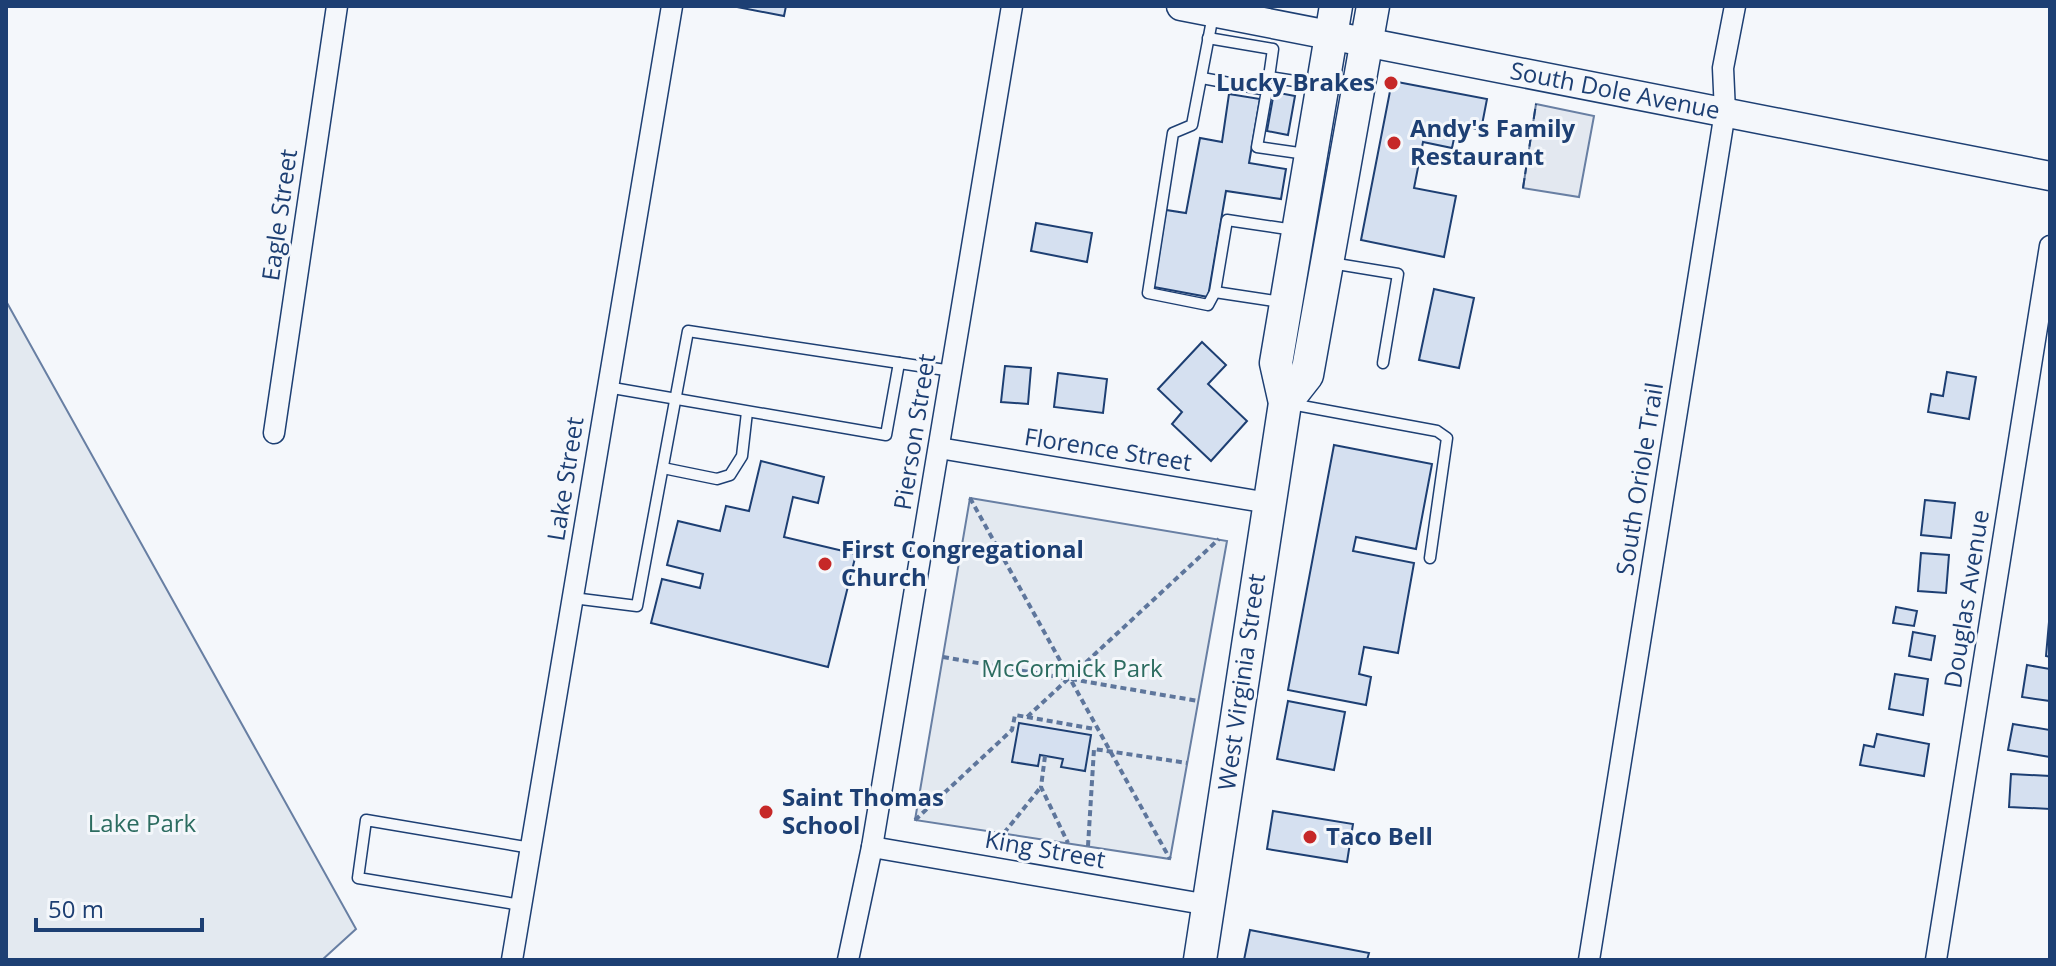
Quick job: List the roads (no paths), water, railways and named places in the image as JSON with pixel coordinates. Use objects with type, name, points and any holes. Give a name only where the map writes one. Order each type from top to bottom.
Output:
[{"type":"main road","name":"West Virginia Street","points":[[1200,960],[1285,403],[1276,363],[1336,6]]},
{"type":"main road","name":"West Virginia Street","points":[[1285,403],[1307,375],[1373,6]]},
{"type":"main road","points":[[1297,243],[1329,262]]},
{"type":"street","name":"Eagle Street","points":[[274,433],[337,6]]},
{"type":"street","name":"Lake Street","points":[[512,960],[672,6]]},
{"type":"street","name":"Pierson Street","points":[[848,960],[872,847],[1012,6]]},
{"type":"street","name":"South Dole Avenue","points":[[1181,6],[1211,26],[1276,38],[1331,38],[1366,43],[2050,176]]},
{"type":"street","name":"South Oriole Trail","points":[[1589,960],[1725,112],[1723,68],[1735,6]]},
{"type":"street","name":"Douglas Avenue","points":[[1936,960],[2050,246]]},
{"type":"street","name":"Florence Street","points":[[939,448],[1269,503]]},
{"type":"street","name":"King Street","points":[[872,847],[1209,905]]},
{"type":"lane","points":[[1211,26],[1192,125],[1173,133],[1148,293],[1208,305],[1215,292],[1227,220],[1297,243]]},
{"type":"lane","points":[[1276,38],[1257,147],[1312,155]]},
{"type":"lane","points":[[1269,77],[1322,85]]},
{"type":"lane","points":[[1202,78],[1267,90]]},
{"type":"lane","points":[[1329,262],[1398,274],[1383,363]]},
{"type":"lane","points":[[1215,292],[1287,303]]},
{"type":"lane","points":[[573,598],[637,606],[688,331],[952,371]]},
{"type":"lane","points":[[607,387],[886,435],[899,363]]},
{"type":"lane","points":[[1285,403],[1437,431],[1447,438],[1430,558]]},
{"type":"lane","points":[[663,468],[717,479],[730,475],[742,456],[747,412]]},
{"type":"lane","points":[[521,905],[358,878],[366,820],[531,848]]},
{"type":"place","name":"Lucky Brakes","points":[[1391,83]]},
{"type":"place","name":"Andy's Family Restaurant","points":[[1394,143]]},
{"type":"place","name":"First Congregational Church","points":[[825,564]]},
{"type":"place","name":"Saint Thomas School","points":[[766,812]]},
{"type":"place","name":"Taco Bell","points":[[1310,837]]},
{"type":"park label","name":"McCormick Park","points":[[1072,669]]},
{"type":"park label","name":"Lake Park","points":[[142,824]]}]
